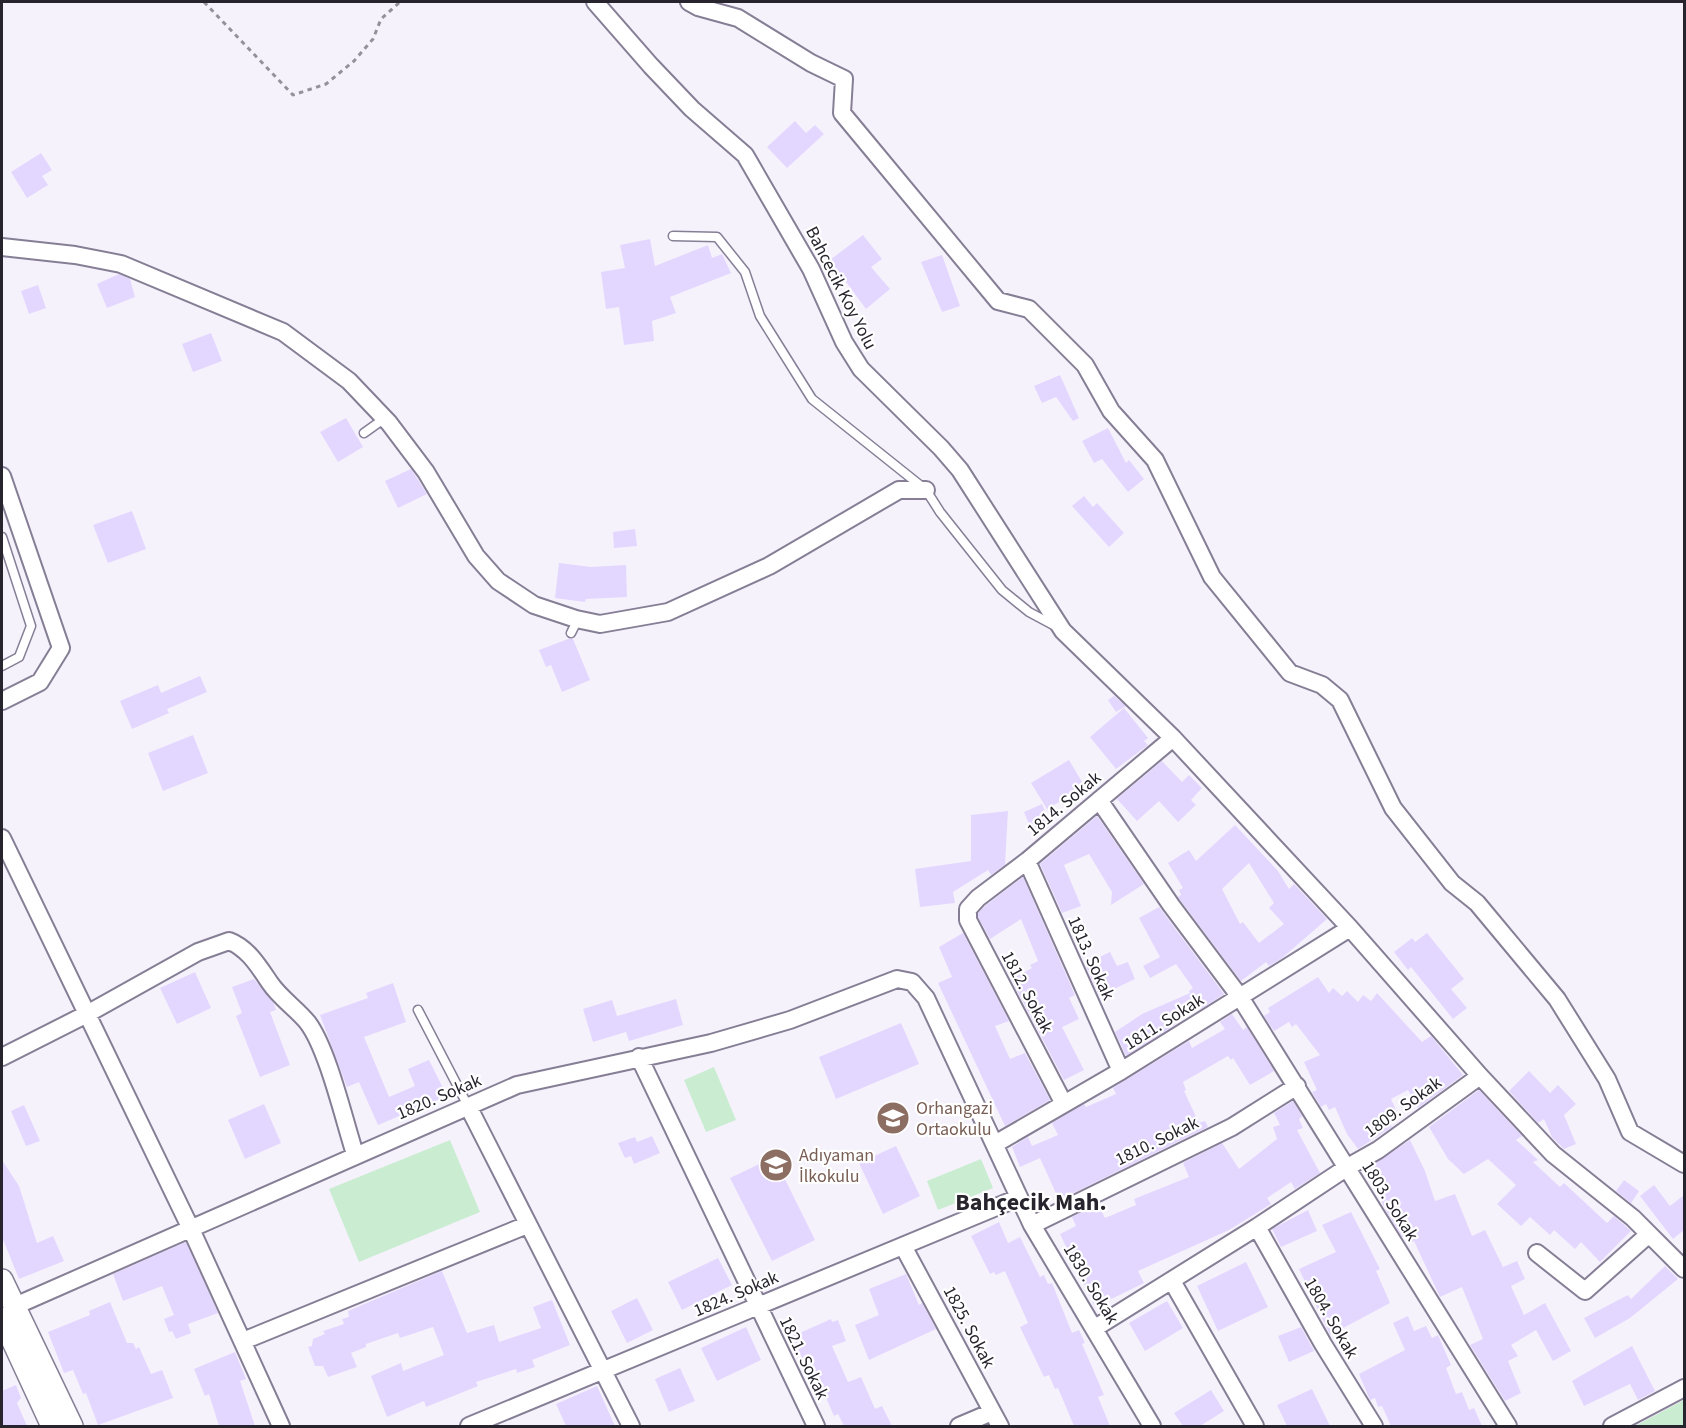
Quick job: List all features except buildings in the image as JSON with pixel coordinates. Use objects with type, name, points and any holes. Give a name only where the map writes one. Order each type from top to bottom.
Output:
[{"type":"street","name":"Bahcecik Koy Yolu","points":[[595,2],[651,66],[693,109],[745,155],[811,269],[844,342],[861,369],[941,448],[960,470],[1062,630],[1173,738],[1350,928],[1480,1076],[1553,1154],[1649,1234],[1684,1269]]},
{"type":"street","points":[[690,2],[698,7],[738,18],[811,63],[844,79],[842,113],[998,301],[1029,309],[1085,365],[1111,411],[1155,460],[1212,577],[1290,673],[1322,685],[1340,700],[1393,808],[1452,883],[1477,903],[1557,999],[1607,1079],[1630,1132],[1684,1164]]},
{"type":"street","points":[[2,247],[75,255],[121,264],[283,332],[349,381],[385,418],[426,472],[476,556],[498,581],[534,605],[575,626],[668,612],[769,566],[899,490],[926,490]]},
{"type":"street","points":[[2,476],[61,648],[40,682],[2,700]]},
{"type":"street","name":"1814. Sokak","points":[[978,898],[1027,861],[1173,738]]},
{"type":"street","name":"1803. Sokak","points":[[1099,800],[1171,905],[1240,997],[1508,1426]]},
{"type":"street","points":[[2,838],[190,1227],[280,1426]]},
{"type":"street","name":"1813. Sokak","points":[[1027,861],[1121,1071]]},
{"type":"street","name":"1812. Sokak","points":[[978,898],[968,909],[968,920],[1064,1104]]},
{"type":"street","name":"1811. Sokak","points":[[995,1144],[1121,1071],[1350,928]]},
{"type":"street","points":[[2,1057],[87,1014],[198,952],[229,941],[239,944],[264,973],[270,985],[309,1024],[320,1043],[355,1154]]},
{"type":"street","name":"1820. Sokak","points":[[8,1312],[190,1227],[517,1085],[711,1043],[779,1023],[897,979]]},
{"type":"street","name":"1830. Sokak","points":[[897,979],[912,982],[926,998],[1032,1225],[1152,1426]]},
{"type":"street","name":"1821. Sokak","points":[[639,1057],[816,1426]]},
{"type":"street","name":"1809. Sokak","points":[[1095,1328],[1257,1227],[1346,1168],[1378,1150],[1480,1076]]},
{"type":"street","name":"1810. Sokak","points":[[1032,1225],[1232,1126],[1297,1086]]},
{"type":"street","points":[[468,1106],[527,1226],[631,1426]]},
{"type":"street","name":"1824. Sokak","points":[[469,1426],[1018,1198]]},
{"type":"street","points":[[243,1341],[527,1226]]},
{"type":"street","name":"1804. Sokak","points":[[1257,1227],[1323,1344],[1374,1426]]},
{"type":"street","points":[[1537,1253],[1585,1291],[1649,1234]]},
{"type":"street","name":"1825. Sokak","points":[[903,1246],[996,1419]]},
{"type":"street","points":[[2,1280],[8,1312],[52,1426]]},
{"type":"street","points":[[1172,1281],[1255,1426]]},
{"type":"street","points":[[8,1312],[72,1426]]},
{"type":"street","points":[[1612,1426],[1684,1388]]},
{"type":"street","points":[[959,1426],[996,1419]]},
{"type":"lane","points":[[673,236],[717,237],[745,272],[760,316],[812,399],[926,490],[940,512],[1002,590],[1029,612],[1062,630]]},
{"type":"lane","points":[[364,434],[385,418]]},
{"type":"lane","points":[[2,537],[31,626],[19,657],[2,666]]},
{"type":"lane","points":[[418,1010],[468,1106]]},
{"type":"path","points":[[204,2],[293,95],[326,84],[354,61],[373,39],[381,19],[400,2]]},
{"type":"green space","points":[[714,1067],[736,1120],[706,1132],[684,1080]]},
{"type":"green space","points":[[450,1140],[480,1212],[359,1262],[329,1189]]},
{"type":"green space","points":[[981,1159],[993,1188],[938,1210],[927,1181]]},
{"type":"green space","points":[[1684,1400],[1684,1426],[1635,1426]]},
{"type":"place","name":"Orhangazi Ortaokulu","points":[[893,1118]]},
{"type":"place","name":"Adıyaman İlkokulu","points":[[776,1165]]},
{"type":"district","name":"Bahçecik Mah.","points":[[1031,1202]]}]
